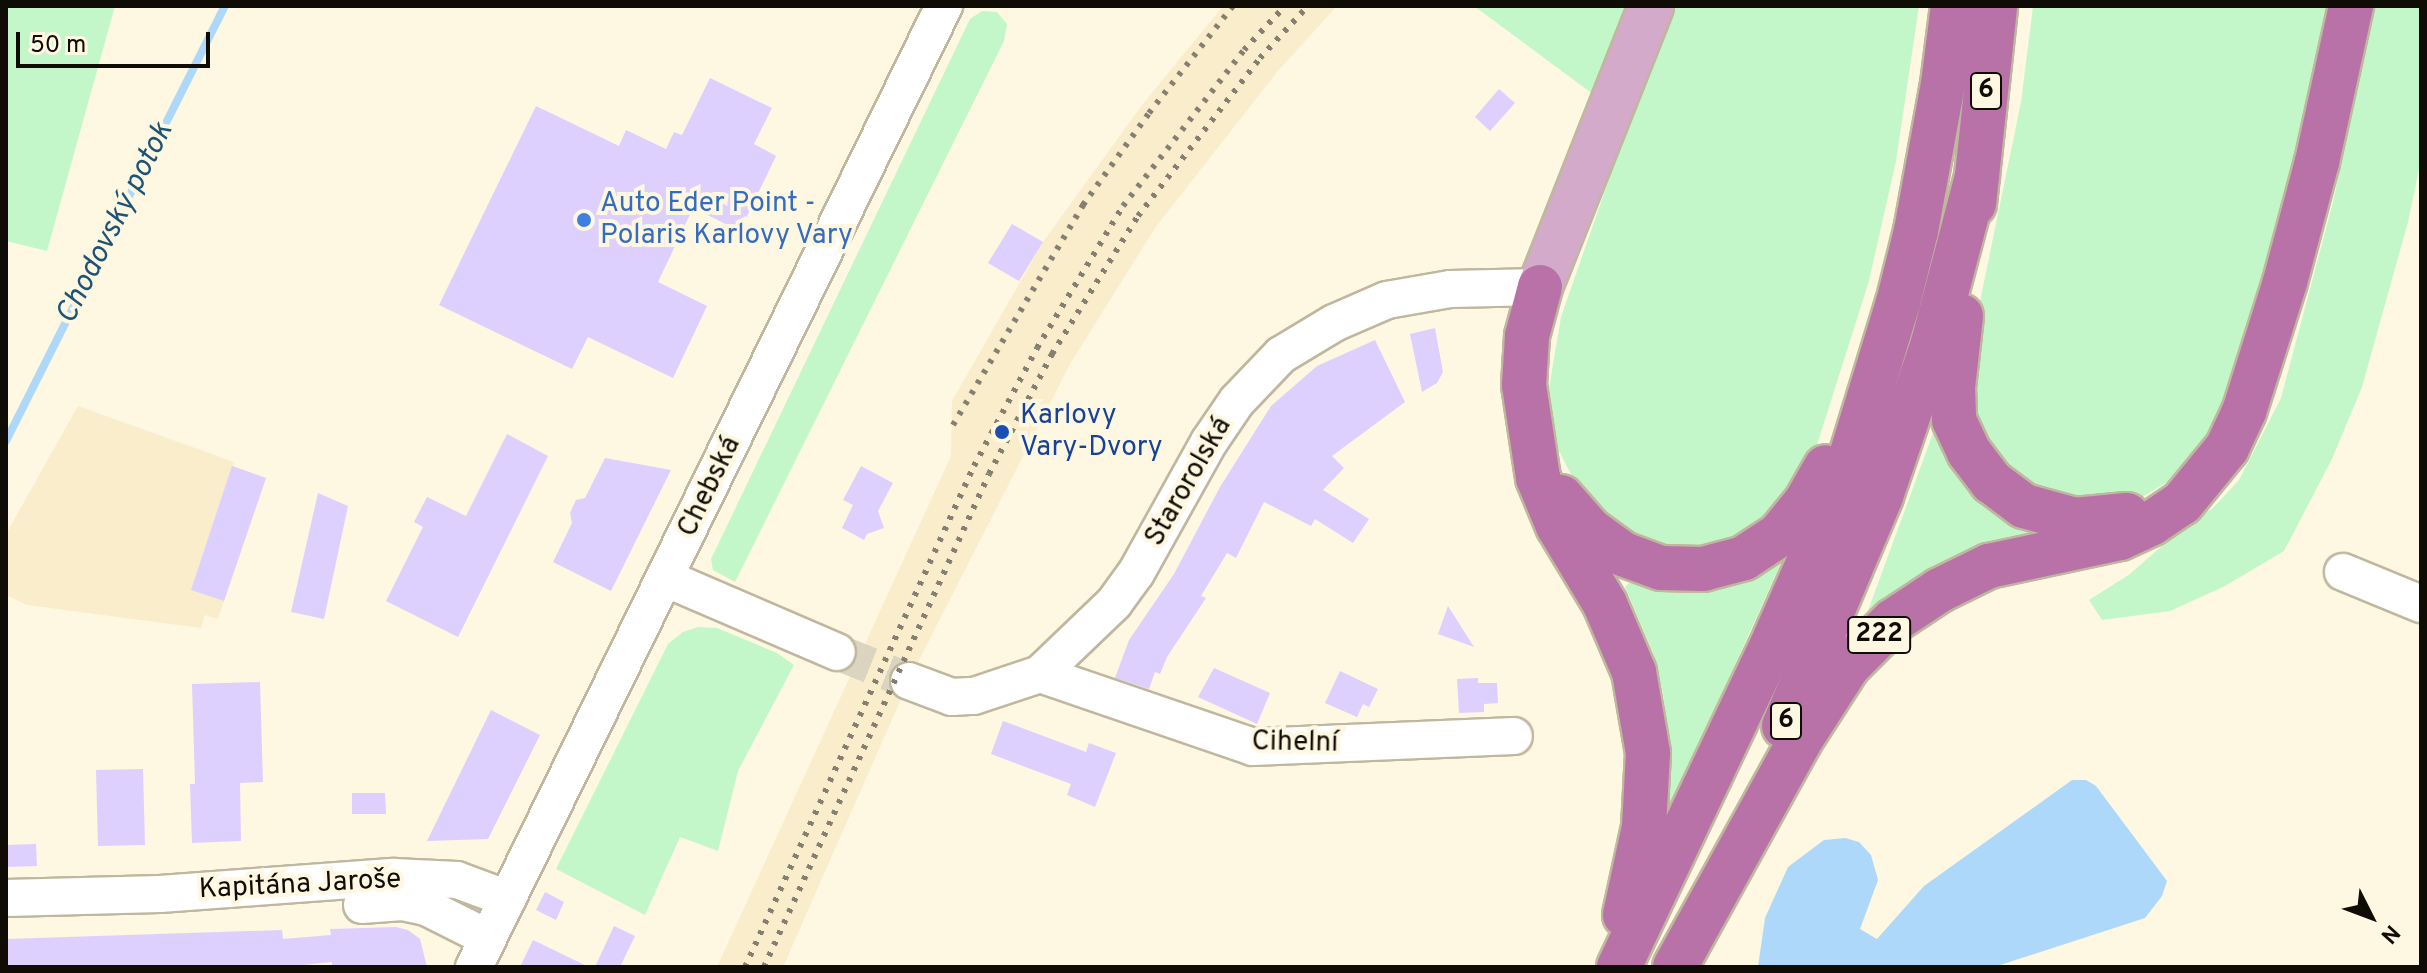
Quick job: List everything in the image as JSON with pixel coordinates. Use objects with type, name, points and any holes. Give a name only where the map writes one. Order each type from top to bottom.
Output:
[{"type":"highway","name":"6","points":[[1619,967],[1769,652],[1829,516],[1877,374],[1916,231],[1943,84],[1953,6]]},
{"type":"highway","name":"6","points":[[1681,955],[1881,496],[1933,343],[1977,177],[1995,6]]},
{"type":"highway","points":[[1977,177],[1953,387],[1954,420],[1969,452],[1992,482],[2024,506],[2075,520],[2117,517],[2158,507],[2201,480],[2237,430],[2272,325],[2317,162],[2351,6]]},
{"type":"highway","points":[[1540,287],[1524,360],[1525,399],[1538,478],[1558,526],[1605,604],[1634,672],[1648,753],[1644,827],[1628,907],[1609,967]]},
{"type":"highway","points":[[1533,442],[1555,489],[1574,515],[1606,543],[1632,558],[1661,568],[1703,569],[1724,565],[1762,548],[1794,519],[1877,374]]},
{"type":"highway","name":"222","points":[[1681,955],[1799,742],[1848,666],[1893,621],[1940,590],[1989,566],[2120,538],[2152,523],[2182,503],[2201,480]]},
{"type":"main road","points":[[1540,287],[1651,6]]},
{"type":"street","name":"Chebská","points":[[481,953],[944,6]]},
{"type":"street","name":"Starorolská","points":[[909,681],[952,697],[974,696],[1040,674],[1121,593],[1156,541],[1209,442],[1237,401],[1281,355],[1334,323],[1387,300],[1450,289],[1540,287]]},
{"type":"street","points":[[2343,572],[2421,604]]},
{"type":"street","points":[[665,578],[837,652]]},
{"type":"street","name":"Cihelní","points":[[1040,674],[1253,747],[1514,736]]},
{"type":"street","name":"Kapitána Jaroše","points":[[6,898],[88,896],[394,877],[457,880],[508,899]]},
{"type":"street","name":"Kapitána Jaroše","points":[[88,896],[186,908],[273,910],[402,902],[426,907],[481,953]]},
{"type":"shaded area","points":[[1223,6],[1337,6],[1277,72],[1155,228],[1070,364],[913,672],[783,967],[717,967],[951,456],[952,401],[1043,242],[1142,105]]},
{"type":"shaded area","points":[[78,406],[234,462],[233,466],[266,478],[218,619],[205,615],[201,628],[27,605],[6,595],[6,534]]},
{"type":"green space","points":[[6,6],[115,6],[47,251],[6,241]]},
{"type":"green space","points":[[1474,6],[1630,6],[1594,95]]},
{"type":"green space","points":[[1675,6],[1919,6],[1896,161],[1869,281],[1809,470],[1787,503],[1744,538],[1708,549],[1676,551],[1638,541],[1584,500],[1557,447],[1549,388],[1561,317],[1632,113]]},
{"type":"green space","points":[[2033,6],[2333,6],[2312,114],[2230,400],[2203,448],[2172,479],[2134,502],[2088,508],[2019,488],[1973,427],[1968,360],[2021,102]]},
{"type":"green space","points":[[2374,6],[2421,6],[2421,160],[2408,222],[2362,387],[2332,459],[2284,551],[2225,586],[2170,611],[2102,620],[2089,600],[2130,574],[2181,529],[2213,508],[2239,480],[2281,398],[2333,202]]},
{"type":"green space","points":[[982,11],[997,12],[1007,24],[1004,41],[735,582],[713,570],[711,559],[970,19]]},
{"type":"green space","points":[[1936,425],[2042,534],[1869,618],[1866,616]]},
{"type":"green space","points":[[1784,556],[1670,809],[1666,808],[1671,758],[1663,693],[1653,653],[1625,587],[1636,576]]},
{"type":"green space","points":[[698,627],[717,628],[777,653],[794,665],[738,771],[718,851],[680,837],[645,915],[556,869],[668,644],[683,632]]},
{"type":"water","points":[[2072,780],[2086,780],[2096,786],[2167,881],[2162,896],[2145,918],[1994,967],[1758,967],[1765,918],[1788,867],[1824,840],[1845,838],[1859,842],[1871,855],[1878,880],[1860,929],[1877,939],[1924,886]]},
{"type":"building","name":"Auto Eder Point - Polaris Karlovy Vary","points":[[710,78],[772,108],[754,144],[776,156],[740,231],[693,208],[658,282],[707,306],[673,378],[588,337],[572,369],[439,305],[536,106],[619,146],[626,130],[666,149],[674,132],[682,135]]},
{"type":"building","points":[[1499,89],[1515,103],[1490,131],[1475,117]]},
{"type":"building","points":[[1012,224],[1043,242],[1019,281],[988,263]]},
{"type":"building","points":[[1435,328],[1443,372],[1437,383],[1422,392],[1410,334]]},
{"type":"building","points":[[1375,340],[1405,402],[1332,456],[1344,468],[1323,490],[1369,519],[1353,543],[1315,519],[1311,526],[1264,502],[1236,558],[1227,553],[1201,596],[1206,598],[1167,657],[1160,674],[1155,672],[1149,689],[1115,678],[1129,640],[1174,574],[1220,487],[1271,406],[1317,366]]},
{"type":"building","points":[[507,434],[548,456],[458,637],[386,601],[423,527],[414,522],[427,497],[466,516]]},
{"type":"building","points":[[605,458],[671,470],[611,591],[553,562],[572,523],[570,513],[576,500],[585,498]]},
{"type":"building","points":[[232,466],[266,478],[224,601],[191,590]]},
{"type":"building","points":[[861,466],[893,483],[878,511],[884,528],[867,534],[864,540],[842,528],[853,505],[843,500]]},
{"type":"building","points":[[318,493],[348,506],[324,619],[291,612]]},
{"type":"building","points":[[1448,606],[1474,647],[1438,634]]},
{"type":"building","points":[[1214,668],[1270,693],[1257,724],[1198,697]]},
{"type":"building","points":[[1340,671],[1378,689],[1369,707],[1363,704],[1357,717],[1325,703]]},
{"type":"building","points":[[1478,678],[1478,683],[1497,683],[1498,703],[1484,704],[1484,712],[1459,713],[1457,679]]},
{"type":"building","points":[[260,682],[263,782],[240,783],[241,841],[192,843],[190,784],[195,784],[192,684]]},
{"type":"building","points":[[491,710],[540,735],[488,839],[427,841]]},
{"type":"building","points":[[1003,721],[1086,752],[1089,743],[1116,753],[1095,807],[1067,795],[1071,784],[991,754]]},
{"type":"building","points":[[143,769],[145,845],[98,846],[96,770]]},
{"type":"building","points":[[352,793],[385,793],[386,814],[352,814]]},
{"type":"building","points":[[36,844],[37,866],[6,867],[6,845]]},
{"type":"building","points":[[545,892],[564,902],[556,920],[536,910]]},
{"type":"building","points":[[614,926],[635,936],[620,967],[595,967]]},
{"type":"building","points":[[396,927],[408,930],[420,939],[427,967],[332,967],[332,962],[284,967],[6,967],[6,939],[282,930],[283,939],[331,935],[330,929]]},
{"type":"building","points":[[533,940],[589,967],[520,967]]},
{"type":"waterway","name":"Chodovský potok","points":[[6,441],[225,6]]},
{"type":"tunnel","points":[[837,652],[909,681]]},
{"type":"railway","points":[[953,425],[1083,205],[1149,113],[1233,6]]},
{"type":"railway","points":[[745,967],[974,466],[1037,348],[1123,206],[1244,50],[1285,6]]},
{"type":"railway","points":[[764,967],[989,474],[1052,354],[1138,216],[1260,58],[1308,6]]},
{"type":"place","name":"Auto Eder Point - Polaris Karlovy Vary","points":[[584,220]]},
{"type":"place","name":"Karlovy Vary-Dvory","points":[[1002,432]]}]
